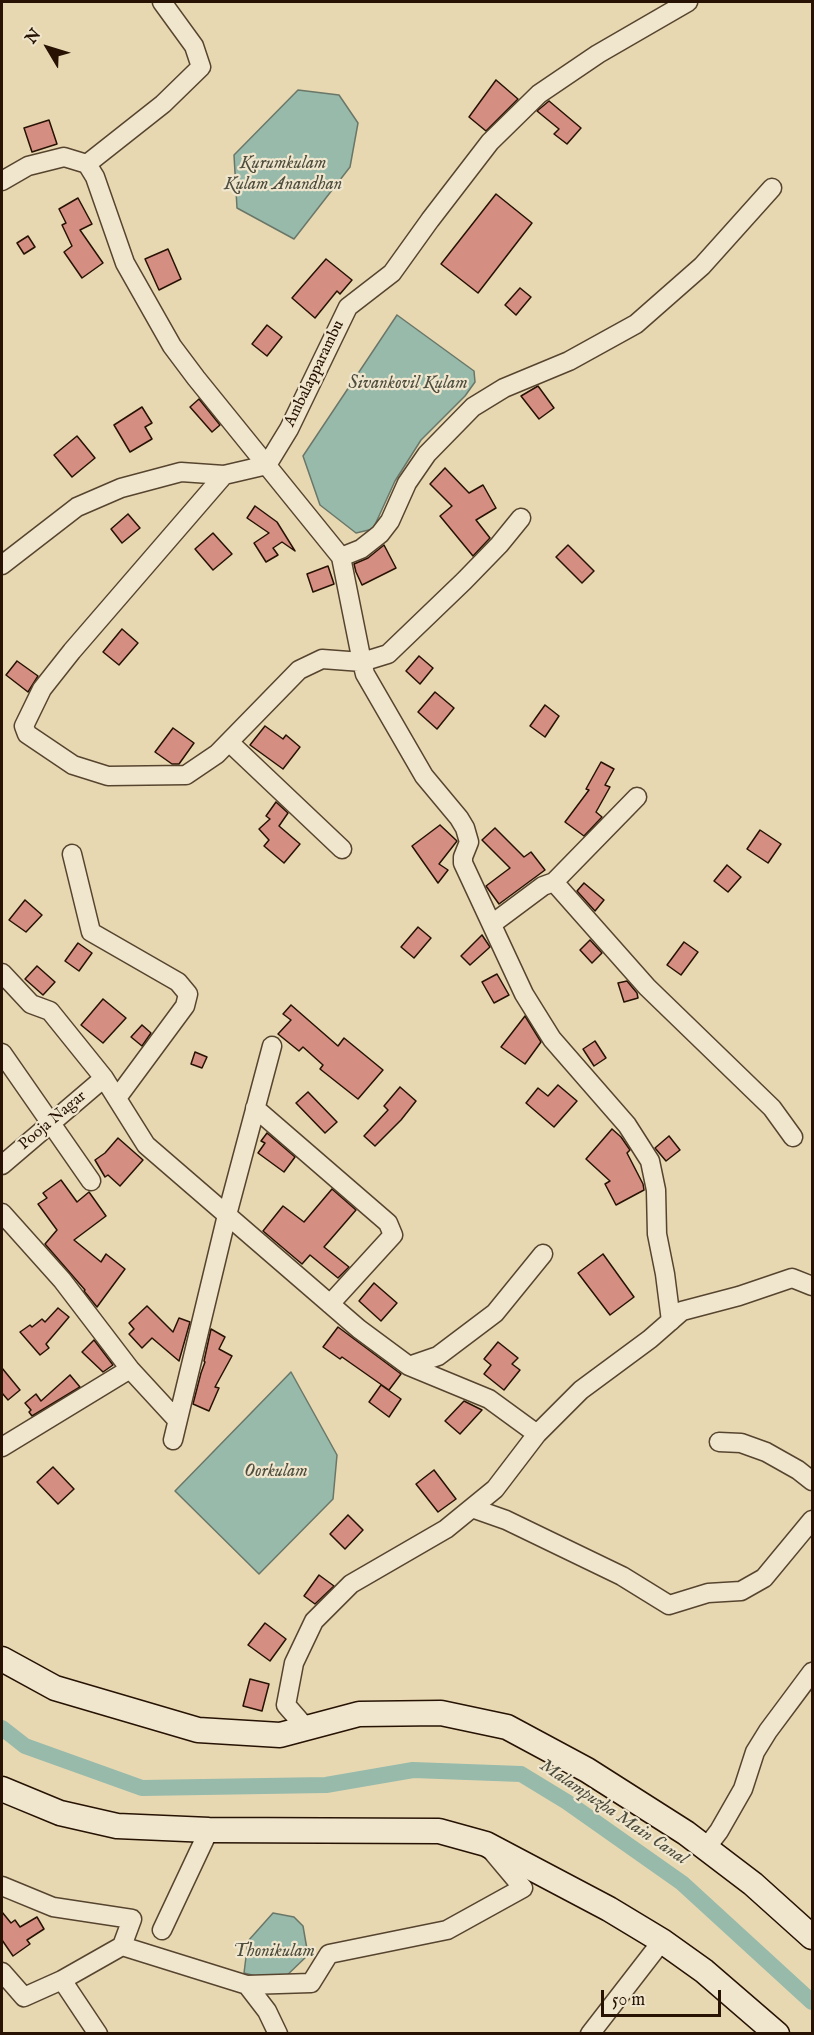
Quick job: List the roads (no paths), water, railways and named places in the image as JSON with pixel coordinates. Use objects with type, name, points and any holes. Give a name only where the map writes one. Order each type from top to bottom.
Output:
[{"type":"street","points":[[87,164],[163,104],[201,67],[194,46],[162,2]]},
{"type":"street","name":"Ambalapparambu","points":[[267,465],[289,429],[348,307],[392,273],[490,142],[539,94],[598,54],[688,2]]},
{"type":"street","points":[[2,181],[28,166],[64,157],[87,164],[95,177],[125,263],[172,345],[196,378],[341,557],[365,674],[423,776],[465,828],[469,842],[463,863],[524,994],[552,1039],[627,1125],[650,1161],[656,1190],[657,1234],[665,1275],[670,1321]]},
{"type":"street","points":[[341,557],[361,549],[380,534],[390,521],[407,483],[427,454],[473,407],[504,388],[569,361],[636,324],[702,266],[772,188]]},
{"type":"street","points":[[2,565],[77,507],[121,488],[181,472],[224,475],[267,465]]},
{"type":"street","points":[[224,475],[42,689],[24,726],[27,734],[73,765],[108,776],[186,775],[217,754],[299,670],[322,659],[362,662],[388,654],[464,581],[499,545],[521,518]]},
{"type":"street","points":[[229,742],[342,849]]},
{"type":"street","points":[[492,924],[543,886],[554,882],[637,797]]},
{"type":"street","points":[[72,854],[91,932],[178,982],[188,994],[185,1005],[117,1098]]},
{"type":"street","points":[[554,882],[647,987],[772,1108],[793,1137]]},
{"type":"street","points":[[2,974],[31,1004],[50,1011],[104,1078],[146,1145],[359,1329],[409,1366],[489,1399],[537,1434]]},
{"type":"street","points":[[173,1440],[227,1215],[272,1046]]},
{"type":"street","points":[[2,1053],[91,1181]]},
{"type":"street","name":"Pooja Nagar","points":[[2,1165],[104,1078]]},
{"type":"street","points":[[255,1108],[388,1223],[393,1235],[330,1304]]},
{"type":"street","points":[[2,1213],[62,1280],[130,1369],[177,1420]]},
{"type":"street","points":[[409,1366],[438,1356],[495,1313],[543,1254]]},
{"type":"street","points":[[306,1728],[286,1705],[294,1663],[314,1621],[351,1584],[446,1529],[472,1508],[495,1489],[537,1434],[581,1390],[650,1339],[682,1311],[739,1296],[792,1278],[813,1286]]},
{"type":"street","points":[[2,1447],[130,1369]]},
{"type":"street","points":[[718,1442],[741,1443],[766,1452],[813,1481]]},
{"type":"street","points":[[472,1508],[506,1520],[622,1576],[669,1605],[708,1593],[741,1591],[764,1578],[813,1520]]},
{"type":"street","points":[[2,1659],[55,1688],[198,1730],[280,1735],[359,1714],[441,1713],[507,1727],[587,1770],[686,1833],[753,1884],[813,1937]]},
{"type":"street","points":[[706,1848],[719,1831],[743,1789],[755,1752],[768,1731],[813,1672]]},
{"type":"street","points":[[2,1789],[60,1813],[117,1826],[209,1830],[439,1831],[486,1844],[609,1909],[662,1941],[704,1971],[777,2034]]},
{"type":"street","points":[[162,1930],[209,1830]]},
{"type":"street","points":[[122,1946],[247,1985],[311,1983],[329,1954],[447,1930],[523,1888],[486,1844]]},
{"type":"street","points":[[2,1886],[53,1907],[132,1919],[122,1946],[62,1980],[24,1997],[2,1972]]},
{"type":"street","points":[[590,2034],[662,1941]]},
{"type":"street","points":[[62,1980],[98,2034]]},
{"type":"street","points":[[247,1985],[267,2011],[278,2034]]},
{"type":"water","name":"Kurumkulam Kulam Anandhan","points":[[298,90],[339,95],[358,123],[350,167],[294,239],[237,208],[234,155]]},
{"type":"water","name":"Sivankovil Kulam","points":[[397,315],[474,371],[475,382],[465,396],[421,440],[395,481],[373,529],[356,533],[320,505],[303,456]]},
{"type":"water","name":"Oorkulam","points":[[291,1372],[337,1455],[333,1499],[259,1574],[175,1491]]},
{"type":"water","name":"Thonikulam","points":[[273,1913],[294,1917],[303,1926],[308,1955],[280,1982],[244,1973],[248,1941]]},
{"type":"waterway","name":"Malampuzha Main Canal","points":[[2,1728],[25,1746],[142,1788],[326,1785],[413,1770],[521,1774],[567,1802],[682,1883],[812,2002]]}]
